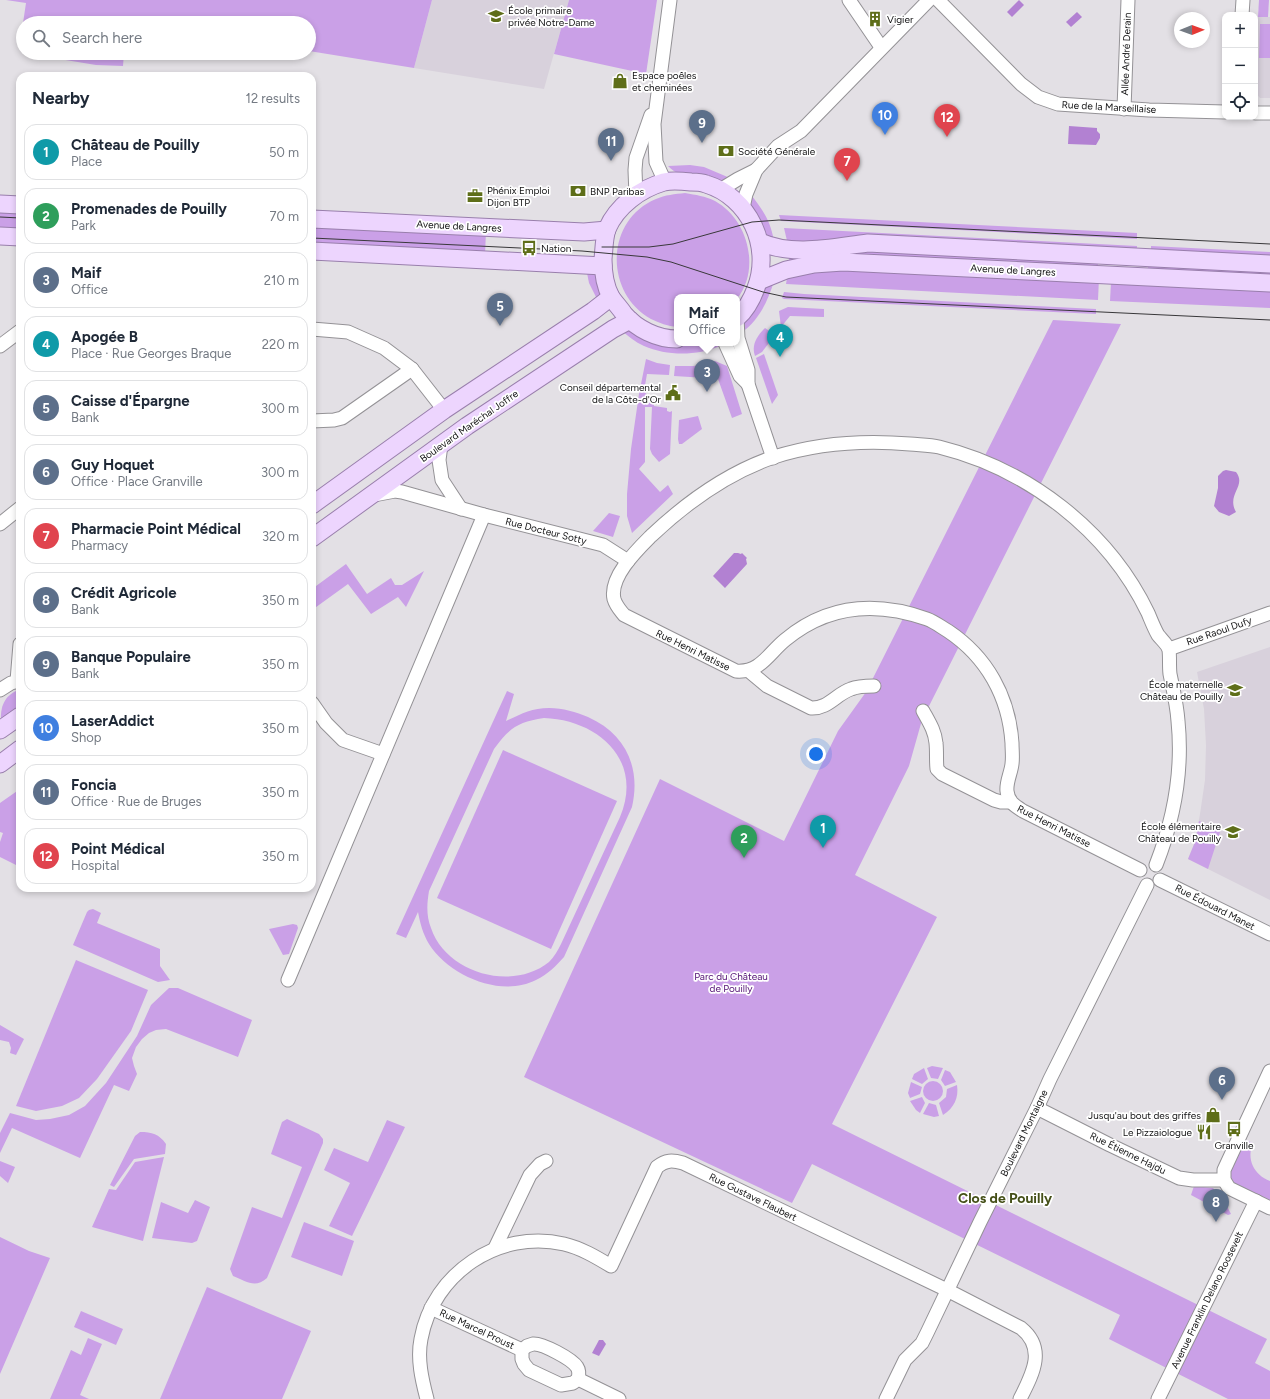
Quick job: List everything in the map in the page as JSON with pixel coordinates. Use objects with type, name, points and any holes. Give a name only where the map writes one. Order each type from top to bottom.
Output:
[{"type":"main road","points":[[674,338],[655,335],[639,327],[630,320],[611,297],[603,266],[607,230],[617,213],[629,200],[648,189],[665,182],[684,181],[705,184],[720,190],[730,196],[742,208],[752,222],[760,242],[762,265],[759,281],[750,303],[740,315]]},
{"type":"main road","points":[[0,204],[16,206]]},
{"type":"main road","name":"Avenue de Langres","points":[[316,219],[584,232],[607,230]]},
{"type":"main road","points":[[0,236],[16,237]]},
{"type":"main road","name":"Avenue de Langres","points":[[760,242],[786,250],[811,250],[868,243],[1270,264]]},
{"type":"main road","points":[[316,251],[603,266]]},
{"type":"main road","name":"Avenue de Langres","points":[[759,281],[786,270],[814,264],[843,262],[1270,283]]},
{"type":"main road","points":[[316,502],[444,410],[593,311],[611,297]]},
{"type":"main road","name":"Boulevard Maréchal Joffre","points":[[316,535],[441,445],[613,329],[630,320]]},
{"type":"main road","points":[[444,410],[460,432]]},
{"type":"main road","points":[[0,730],[16,719]]},
{"type":"main road","points":[[0,739],[16,746]]},
{"type":"main road","points":[[0,764],[16,751]]},
{"type":"street","points":[[665,182],[656,162],[654,124],[670,0]]},
{"type":"street","points":[[849,0],[881,48]]},
{"type":"street","points":[[742,208],[756,170],[778,146],[801,131],[929,0]]},
{"type":"street","name":"Rue de la Marseillaise","points":[[938,0],[1021,84],[1043,100],[1058,104],[1124,109],[1222,112]]},
{"type":"street","name":"Allée André Derain","points":[[1124,109],[1128,0]]},
{"type":"street","points":[[1242,12],[1243,0]]},
{"type":"street","points":[[636,196],[636,158],[656,100]]},
{"type":"street","points":[[1258,112],[1270,113]]},
{"type":"street","points":[[720,190],[756,170]]},
{"type":"street","points":[[316,329],[348,332],[384,348],[412,369],[444,410]]},
{"type":"street","points":[[0,346],[16,334]]},
{"type":"street","points":[[740,344],[748,370],[748,384],[773,458]]},
{"type":"street","points":[[727,346],[740,376],[748,384]]},
{"type":"street","points":[[316,421],[342,418],[412,369]]},
{"type":"street","points":[[628,561],[671,517],[697,496],[744,469],[773,458],[821,446],[872,442],[937,447],[992,465],[1028,483],[1051,498],[1101,543],[1134,587],[1156,632],[1169,649],[1168,661],[1178,720],[1180,753],[1174,807],[1165,841],[1156,865]]},
{"type":"street","points":[[441,445],[439,460],[442,480],[461,509]]},
{"type":"street","name":"Rue Docteur Sotty","points":[[372,495],[394,491],[603,545],[628,561]]},
{"type":"street","points":[[0,524],[16,511]]},
{"type":"street","points":[[288,980],[484,515]]},
{"type":"street","name":"Rue Henri Matisse","points":[[628,561],[618,575],[614,588],[614,598],[617,607],[624,615],[736,671],[749,671],[759,665],[784,640],[803,626],[843,610],[888,609],[914,614],[934,622],[960,640],[980,659],[994,680],[1003,698],[1012,741],[1012,765],[1007,792],[1010,802],[1023,812],[1140,870]]},
{"type":"street","name":"Rue Raoul Dufy","points":[[1169,649],[1270,613]]},
{"type":"street","points":[[749,671],[767,686],[811,708],[824,707],[836,697],[851,688],[874,686]]},
{"type":"street","points":[[0,690],[6,685],[16,682]]},
{"type":"street","points":[[316,709],[326,723],[343,740],[383,754]]},
{"type":"street","points":[[923,711],[934,733],[937,769],[942,774],[994,800],[1010,802]]},
{"type":"street","points":[[1149,864],[1156,865],[1161,871],[1160,880],[1155,885],[1147,885],[1140,877],[1140,870],[1149,864]]},
{"type":"street","name":"Rue Édouard Manet","points":[[1160,880],[1270,934]]},
{"type":"street","name":"Boulevard Montaigne","points":[[886,1399],[905,1360],[924,1339],[1098,980],[1133,916],[1147,885]]},
{"type":"street","points":[[1270,1071],[1224,1170],[1224,1180],[1229,1188],[1270,1208]]},
{"type":"street","name":"Rue Étienne Hajdu","points":[[1037,1108],[1113,1147],[1179,1178],[1193,1180],[1224,1180]]},
{"type":"street","name":"Rue Gustave Flaubert","points":[[495,1248],[516,1243],[541,1241],[564,1244],[586,1252],[611,1266],[657,1167],[662,1162],[669,1160],[683,1163],[947,1290],[1021,1328],[1029,1336],[1036,1359],[1032,1374],[1020,1399]]},
{"type":"street","points":[[427,1399],[422,1383],[420,1361],[421,1339],[425,1322],[431,1308],[442,1290],[456,1273],[474,1259],[495,1248],[530,1175],[540,1164],[546,1161]]},
{"type":"street","name":"Avenue Franklin Delano Roosevelt","points":[[1158,1399],[1256,1201]]},
{"type":"street","name":"Rue Marcel Proust","points":[[431,1308],[522,1350]]},
{"type":"street","name":"Rue Marcel Proust","points":[[530,1344],[538,1344],[571,1360],[576,1365],[579,1374],[578,1379],[573,1383],[561,1385],[530,1370],[524,1364],[522,1359],[522,1350],[530,1344]]},
{"type":"street","points":[[578,1379],[619,1399]]},
{"type":"shaded area","points":[[432,0],[569,0],[544,89],[414,68]]},
{"type":"shaded area","points":[[1019,0],[1024,5],[1012,17],[1007,12]]},
{"type":"shaded area","points":[[1077,12],[1082,17],[1071,27],[1066,22]]},
{"type":"shaded area","points":[[1258,17],[1270,17],[1270,98],[1260,98],[1258,96]]},
{"type":"shaded area","points":[[1069,126],[1097,128],[1100,138],[1096,145],[1068,144]]},
{"type":"shaded area","points":[[1226,470],[1236,472],[1239,477],[1238,486],[1233,500],[1236,512],[1229,516],[1219,512],[1214,506],[1218,488],[1218,476]]},
{"type":"shaded area","points":[[734,553],[742,553],[747,558],[747,564],[725,588],[713,576]]},
{"type":"shaded area","points":[[1270,647],[1270,900],[1188,859],[1195,842],[1205,780],[1206,745],[1204,709],[1197,672]]},
{"type":"shaded area","points":[[599,1340],[603,1340],[606,1344],[599,1356],[592,1353]]},
{"type":"green space","points":[[6,0],[432,0],[414,68],[316,52],[316,16],[24,16],[26,3]]},
{"type":"green space","points":[[569,0],[657,0],[646,74],[554,54]]},
{"type":"green space","points":[[1259,0],[1269,0],[1268,17],[1258,17]]},
{"type":"green space","points":[[1260,24],[1270,24],[1270,58],[1259,58]]},
{"type":"green space","points":[[66,60],[123,60],[123,66],[96,65]]},
{"type":"green space","points":[[690,165],[704,167],[730,178],[721,185],[686,177],[668,166]]},
{"type":"green space","points":[[685,193],[700,196],[715,201],[726,209],[736,220],[743,232],[749,260],[748,274],[740,294],[674,294],[674,327],[651,319],[636,307],[625,292],[618,275],[617,257],[620,239],[627,223],[639,209],[656,199]]},
{"type":"green space","points":[[750,193],[768,221],[774,241],[762,233],[749,204]]},
{"type":"green space","points":[[0,208],[16,209],[16,233],[0,232]]},
{"type":"green space","points":[[779,215],[1137,233],[1137,239],[781,221]]},
{"type":"green space","points":[[316,223],[486,231],[485,255],[316,246]]},
{"type":"green space","points":[[784,228],[1137,246],[1137,250],[788,245]]},
{"type":"green space","points":[[1151,246],[1270,252],[1270,257],[1151,253]]},
{"type":"green space","points":[[841,248],[1098,261],[1098,268],[789,263],[789,253]]},
{"type":"green space","points":[[1148,264],[1270,270],[1270,277],[1148,270]]},
{"type":"green space","points":[[810,269],[1099,278],[1098,300],[786,284],[787,278]]},
{"type":"green space","points":[[592,271],[599,278],[602,284],[602,292],[598,301],[589,283],[587,273]]},
{"type":"green space","points":[[774,281],[762,310],[753,322],[742,332],[743,320],[763,288]]},
{"type":"green space","points":[[1111,282],[1270,289],[1270,308],[1110,301]]},
{"type":"green space","points":[[784,292],[1096,309],[1096,314],[784,299],[782,298]]},
{"type":"green space","points":[[788,307],[824,309],[824,317],[790,316],[781,327],[779,311]]},
{"type":"green space","name":"Parc du Château de Pouilly","points":[[1053,320],[1121,324],[922,720],[909,766],[855,875],[937,917],[832,1124],[1267,1339],[1255,1363],[1270,1371],[1270,1399],[1228,1399],[1109,1339],[1120,1315],[812,1164],[792,1203],[524,1077],[660,779],[784,841],[838,731],[866,692]]},
{"type":"green space","points":[[765,328],[775,335],[762,352],[755,356],[754,344]]},
{"type":"green space","points":[[621,330],[636,330],[674,342],[674,346],[720,346],[702,352],[682,354],[662,352],[632,339]]},
{"type":"green space","points":[[764,354],[778,395],[772,404],[756,358]]},
{"type":"green space","points":[[646,359],[657,363],[670,365],[669,375],[647,374],[644,391],[648,396],[648,401],[654,402],[654,406],[667,408],[667,411],[672,411],[670,454],[659,462],[652,454],[650,449],[652,407],[645,407],[645,462],[639,469],[660,492],[668,485],[673,494],[632,533],[627,516],[627,494],[631,449]]},
{"type":"green space","points":[[715,361],[727,366],[742,414],[732,418],[718,379],[711,381],[712,362]]},
{"type":"green space","points":[[706,363],[706,378],[674,376],[675,366],[694,366]]},
{"type":"green space","points":[[698,416],[702,429],[682,444],[679,444],[679,420]]},
{"type":"green space","points":[[609,513],[620,516],[613,537],[593,531]]},
{"type":"green space","points":[[346,564],[367,594],[391,578],[395,585],[402,585],[424,571],[406,607],[398,597],[371,614],[348,584],[316,607],[316,586]]},
{"type":"green space","points":[[16,691],[16,711],[1,722],[2,707],[6,699]]},
{"type":"green space","points":[[507,691],[514,694],[506,721],[532,710],[543,708],[559,709],[588,717],[601,724],[621,743],[628,754],[632,766],[634,793],[632,807],[564,957],[555,967],[540,978],[522,985],[492,985],[477,981],[449,966],[429,944],[418,912],[406,938],[396,934]],"holes":[[[544,718],[564,720],[582,726],[598,735],[611,747],[621,761],[626,778],[626,796],[620,817],[561,944],[551,960],[534,971],[517,976],[499,976],[482,973],[465,966],[451,957],[439,944],[428,919],[427,905],[429,891],[494,749],[499,742],[510,731],[521,724]]]},
{"type":"green space","points":[[503,750],[617,801],[551,949],[437,898]]},
{"type":"green space","points":[[16,792],[16,865],[0,857],[0,842],[3,833],[0,832],[0,803]]},
{"type":"green space","points":[[1199,821],[1221,829],[1208,869],[1188,859],[1195,842]]},
{"type":"green space","points":[[93,909],[101,913],[97,923],[160,949],[160,966],[170,980],[158,982],[73,945],[87,912]]},
{"type":"green space","points":[[293,924],[297,925],[298,928],[289,954],[283,955],[269,929]]},
{"type":"green space","points":[[76,960],[148,990],[131,1031],[97,1079],[79,1098],[62,1106],[36,1111],[16,1106]]},
{"type":"green space","points":[[169,988],[178,988],[252,1020],[238,1057],[166,1029],[156,1030],[149,1033],[136,1047],[132,1058],[137,1074],[129,1091],[114,1085],[80,1158],[12,1128],[0,1153],[0,1133],[10,1113],[36,1120],[50,1119],[69,1115],[85,1106],[106,1083],[137,1036],[151,1005]]},
{"type":"green space","points":[[0,1025],[24,1039],[16,1055],[10,1053],[11,1048],[9,1042],[0,1040]]},
{"type":"green space","points":[[932,1066],[943,1068],[938,1079],[931,1078],[927,1068]]},
{"type":"green space","points":[[924,1068],[928,1079],[922,1084],[912,1079],[914,1074]]},
{"type":"green space","points":[[945,1070],[950,1072],[956,1082],[945,1086],[941,1080]]},
{"type":"green space","points":[[929,1081],[937,1081],[943,1087],[943,1095],[937,1101],[929,1101],[923,1095],[923,1087]]},
{"type":"green space","points":[[911,1082],[922,1087],[920,1094],[910,1098],[908,1093]]},
{"type":"green space","points":[[957,1085],[955,1102],[953,1106],[943,1115],[939,1103],[946,1097],[947,1089]]},
{"type":"green space","points":[[922,1097],[925,1103],[920,1113],[910,1101]]},
{"type":"green space","points":[[929,1103],[936,1105],[939,1116],[934,1117],[923,1114]]},
{"type":"green space","points":[[287,1119],[319,1134],[323,1139],[323,1143],[267,1278],[254,1284],[233,1276],[230,1269],[252,1207],[282,1218],[302,1167],[271,1154],[282,1122]]},
{"type":"green space","points":[[387,1120],[405,1127],[352,1236],[329,1226],[350,1183],[324,1170],[334,1148],[368,1162]]},
{"type":"green space","points":[[140,1132],[152,1133],[161,1138],[166,1144],[165,1154],[134,1159],[114,1187],[110,1185],[135,1136]]},
{"type":"green space","points":[[1243,1139],[1253,1143],[1250,1155],[1256,1171],[1270,1181],[1270,1202],[1234,1184],[1231,1179],[1230,1173],[1232,1162]]},
{"type":"green space","points":[[164,1157],[143,1241],[92,1227],[109,1189],[116,1190],[135,1162]]},
{"type":"green space","points":[[0,1161],[15,1167],[8,1183],[0,1176]]},
{"type":"green space","points":[[1194,1186],[1213,1188],[1222,1197],[1231,1214],[1228,1215],[1191,1195]]},
{"type":"green space","points":[[195,1200],[210,1207],[197,1241],[192,1243],[152,1238],[161,1202],[188,1213]]},
{"type":"green space","points":[[304,1222],[354,1241],[342,1276],[291,1257]]},
{"type":"green space","points":[[0,1237],[29,1251],[50,1258],[0,1374]]},
{"type":"green space","points":[[207,1287],[311,1331],[282,1399],[160,1399]]},
{"type":"green space","points":[[81,1311],[123,1329],[116,1345],[74,1327]]},
{"type":"green space","points":[[88,1338],[102,1344],[80,1395],[89,1399],[50,1399],[71,1350],[81,1355]]},
{"type":"tram line","points":[[0,217],[16,218]]},
{"type":"tram line","points":[[602,247],[649,247],[673,244],[752,222],[779,220],[1270,244]]},
{"type":"tram line","points":[[316,238],[582,251],[647,257],[671,262],[763,292],[786,297],[1270,320]]},
{"type":"place","name":"École primaire privée Notre-Dame","points":[[496,16]]},
{"type":"place","name":"Vigier","points":[[875,19]]},
{"type":"place","name":"Espace poêles et cheminées","points":[[620,81]]},
{"type":"place","name":"LaserAddict","points":[[885,135]]},
{"type":"place","name":"Point Médical","points":[[947,137]]},
{"type":"place","name":"Banque Populaire","points":[[702,143]]},
{"type":"place","name":"Société Générale","points":[[726,151]]},
{"type":"place","name":"Foncia","points":[[611,161]]},
{"type":"place","name":"Pharmacie Point Médical","points":[[847,181]]},
{"type":"place","name":"BNP Paribas","points":[[578,191]]},
{"type":"place","name":"Phénix Emploi Dijon BTP","points":[[475,196]]},
{"type":"place","name":"Nation","points":[[529,248]]},
{"type":"place","name":"Caisse d'Épargne","points":[[500,326]]},
{"type":"place","name":"Apogée B","points":[[780,357]]},
{"type":"place","name":"Maif","points":[[707,392]]},
{"type":"place","name":"Conseil départemental de la Côte-d'Or","points":[[673,393]]},
{"type":"place","name":"École maternelle Château de Pouilly","points":[[1235,690]]},
{"type":"place","name":"École élémentaire Château de Pouilly","points":[[1233,832]]},
{"type":"place","name":"Château de Pouilly","points":[[823,848]]},
{"type":"place","name":"Promenades de Pouilly","points":[[744,858]]},
{"type":"place","name":"Guy Hoquet","points":[[1222,1100]]},
{"type":"place","name":"Jusqu'au bout des griffes","points":[[1213,1115]]},
{"type":"place","name":"Granville","points":[[1234,1129]]},
{"type":"place","name":"Le Pizzaiologue","points":[[1204,1132]]},
{"type":"place","name":"Crédit Agricole","points":[[1216,1222]]},
{"type":"district","name":"Clos de Pouilly","points":[[1005,1198]]}]
